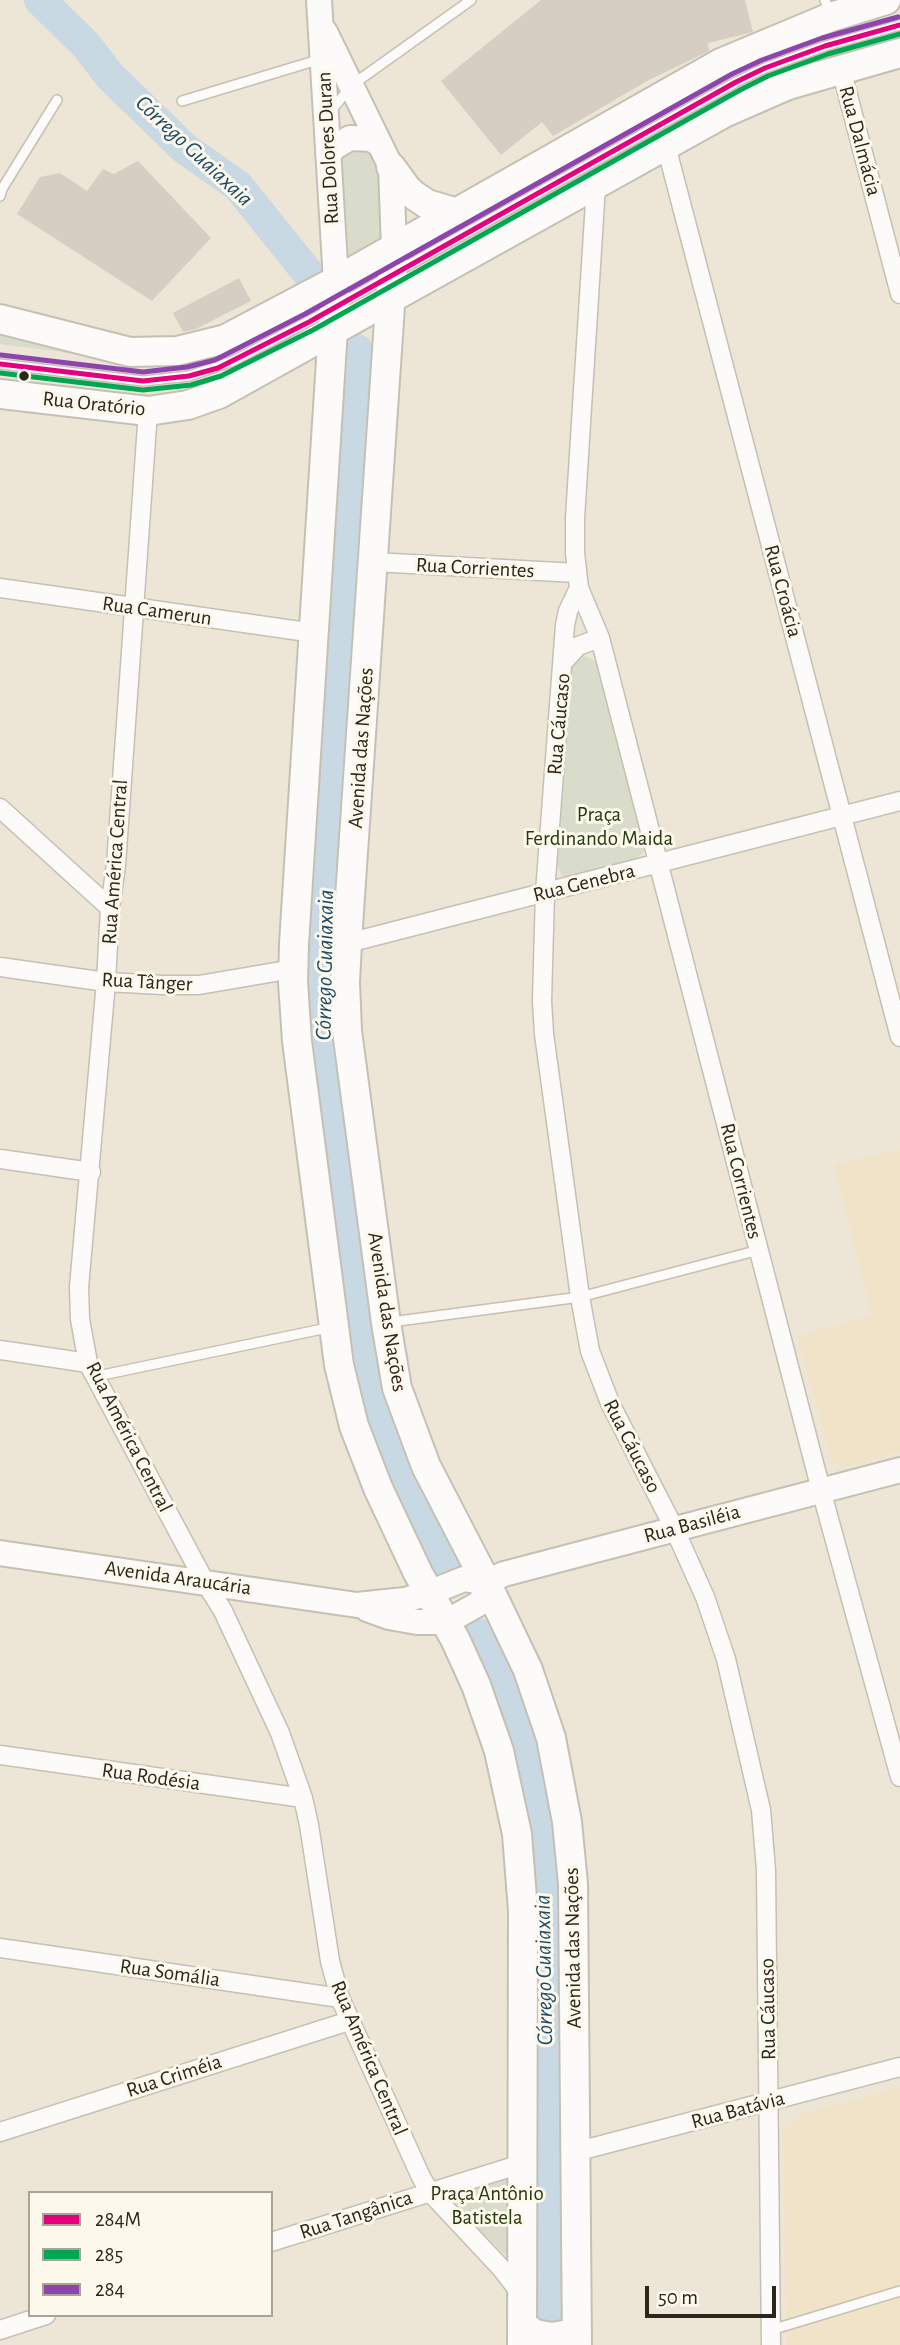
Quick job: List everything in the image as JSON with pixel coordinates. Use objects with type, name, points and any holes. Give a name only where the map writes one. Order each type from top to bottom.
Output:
[{"type":"main road","name":"Rua Oratório","points":[[0,319],[115,349],[163,353],[226,339],[335,307],[392,274],[454,212],[721,63],[828,8],[886,0]]},
{"type":"main road","name":"Rua Dolores Duran","points":[[319,7],[326,36],[385,156],[392,274]]},
{"type":"main road","name":"Rua Dolores Duran","points":[[319,7],[335,307]]},
{"type":"main road","name":"Rua Oratório","points":[[0,394],[148,411],[188,405],[219,394],[335,307],[392,274],[596,186],[754,98],[841,69],[894,56]]},
{"type":"main road","points":[[328,154],[335,146],[350,138],[371,139],[407,189],[427,204],[454,212]]},
{"type":"main road","name":"Avenida das Nações","points":[[392,274],[345,999],[350,1058],[397,1388],[416,1444],[458,1598],[476,1685],[499,1751],[517,1834],[523,1912],[522,2335]]},
{"type":"main road","name":"Avenida das Nações","points":[[335,307],[293,969],[300,1077],[339,1365],[354,1426],[378,1488],[458,1598],[539,1700],[551,1738],[567,1822],[573,1884],[577,2337]]},
{"type":"main road","name":"Rua Basiléia","points":[[458,1598],[504,1574],[900,1470]]},
{"type":"main road","name":"Avenida Araucária","points":[[0,1552],[357,1605],[389,1617],[417,1622],[458,1598]]},
{"type":"main road","name":"Avenida Araucária","points":[[357,1605],[458,1598]]},
{"type":"main road","points":[[522,2335],[552,2337],[569,2334],[577,2337]]},
{"type":"street","name":"Rua Dalmácia","points":[[841,69],[900,294]]},
{"type":"street","name":"Rua Croácia","points":[[666,146],[900,1037]]},
{"type":"street","name":"Rua Cáucaso","points":[[596,186],[575,518],[578,580],[568,611],[545,894],[542,1001],[544,1034],[580,1297],[590,1351],[610,1403],[674,1528],[717,1630],[752,1763],[761,1810],[766,1870],[771,2337]]},
{"type":"street","name":"Rua América Central","points":[[148,411],[116,865],[110,908],[91,1172],[79,1287],[80,1319],[90,1370],[205,1583],[223,1611],[280,1732],[303,1798],[330,1961],[349,2021],[429,2191],[501,2268],[521,2294]]},
{"type":"street","name":"Rua Corrientes","points":[[374,562],[578,580],[600,638],[821,1490],[900,1777]]},
{"type":"street","name":"Rua Camerun","points":[[0,588],[314,633]]},
{"type":"street","name":"Rua Cáucaso","points":[[564,661],[578,646],[600,638]]},
{"type":"street","name":"Rua Genebra","points":[[348,943],[900,801]]},
{"type":"street","points":[[0,808],[110,908]]},
{"type":"street","name":"Rua Tânger","points":[[0,967],[106,982],[199,985],[293,969]]},
{"type":"street","points":[[0,1159],[91,1172]]},
{"type":"street","points":[[0,1350],[90,1370]]},
{"type":"street","name":"Rua Rodésia","points":[[0,1755],[303,1798]]},
{"type":"street","name":"Rua Somália","points":[[0,1948],[340,1998]]},
{"type":"street","name":"Rua Criméia","points":[[0,2132],[349,2021]]},
{"type":"street","name":"Rua Batávia","points":[[575,2152],[900,2067]]},
{"type":"street","name":"Rua Tangânica","points":[[273,2241],[521,2164]]},
{"type":"street","points":[[0,2330],[40,2317]]},
{"type":"lane","points":[[326,118],[352,85],[471,0]]},
{"type":"lane","points":[[392,274],[736,82],[765,68],[825,46],[900,25]]},
{"type":"lane","points":[[182,101],[322,58]]},
{"type":"lane","points":[[0,196],[57,100]]},
{"type":"lane","points":[[0,364],[126,380],[190,376],[233,361],[335,307]]},
{"type":"lane","points":[[386,1323],[580,1297],[759,1250]]},
{"type":"lane","points":[[90,1370],[334,1326]]},
{"type":"lane","points":[[771,2337],[900,2291]]},
{"type":"shaded area","points":[[900,1149],[900,1452],[843,1467],[832,1462],[797,1336],[872,1314],[834,1164]]},
{"type":"shaded area","points":[[900,2087],[900,2345],[786,2345],[784,2131],[803,2113]]},
{"type":"green space","points":[[349,148],[371,150],[379,159],[383,240],[353,260],[345,259],[337,168],[341,155]]},
{"type":"green space","points":[[0,328],[106,358],[0,344]]},
{"type":"green space","name":"Praça Ferdinando Maida","points":[[584,656],[596,661],[598,666],[645,845],[644,852],[636,859],[568,877],[562,876],[557,865],[571,669],[578,658]]},
{"type":"green space","name":"Praça Antônio Batistela","points":[[501,2178],[508,2181],[509,2185],[510,2254],[506,2256],[451,2199],[455,2193]]},
{"type":"building","points":[[541,0],[745,0],[753,32],[708,43],[709,51],[649,80],[553,136],[542,122],[501,155],[441,81]]},
{"type":"building","points":[[138,161],[211,238],[152,301],[17,214],[40,177],[60,173],[87,191],[103,169],[114,174]]},
{"type":"building","points":[[239,278],[251,301],[196,329],[183,332],[173,313]]},
{"type":"waterway","name":"Córrego Guaiaxaia","points":[[40,0],[86,45],[110,76],[184,148],[238,186],[312,278]]},
{"type":"waterway","name":"Córrego Guaiaxaia","points":[[357,350],[361,378],[322,942],[323,1040],[362,1343],[370,1380],[392,1451],[446,1562]]},
{"type":"waterway","name":"Córrego Guaiaxaia","points":[[480,1635],[514,1721],[537,1811],[543,1855],[547,2314]]},
{"type":"transit line","name":"284","points":[[1,355],[143,372],[187,367],[215,360],[305,314],[732,74],[822,38],[898,17]]},
{"type":"transit line","name":"284M","points":[[0,364],[143,381],[189,376],[218,368],[309,322],[736,82],[765,68],[825,46],[900,25]]},
{"type":"transit line","name":"285","points":[[0,373],[143,390],[191,385],[221,376],[313,330],[740,90],[768,76],[828,54],[900,34]]}]
